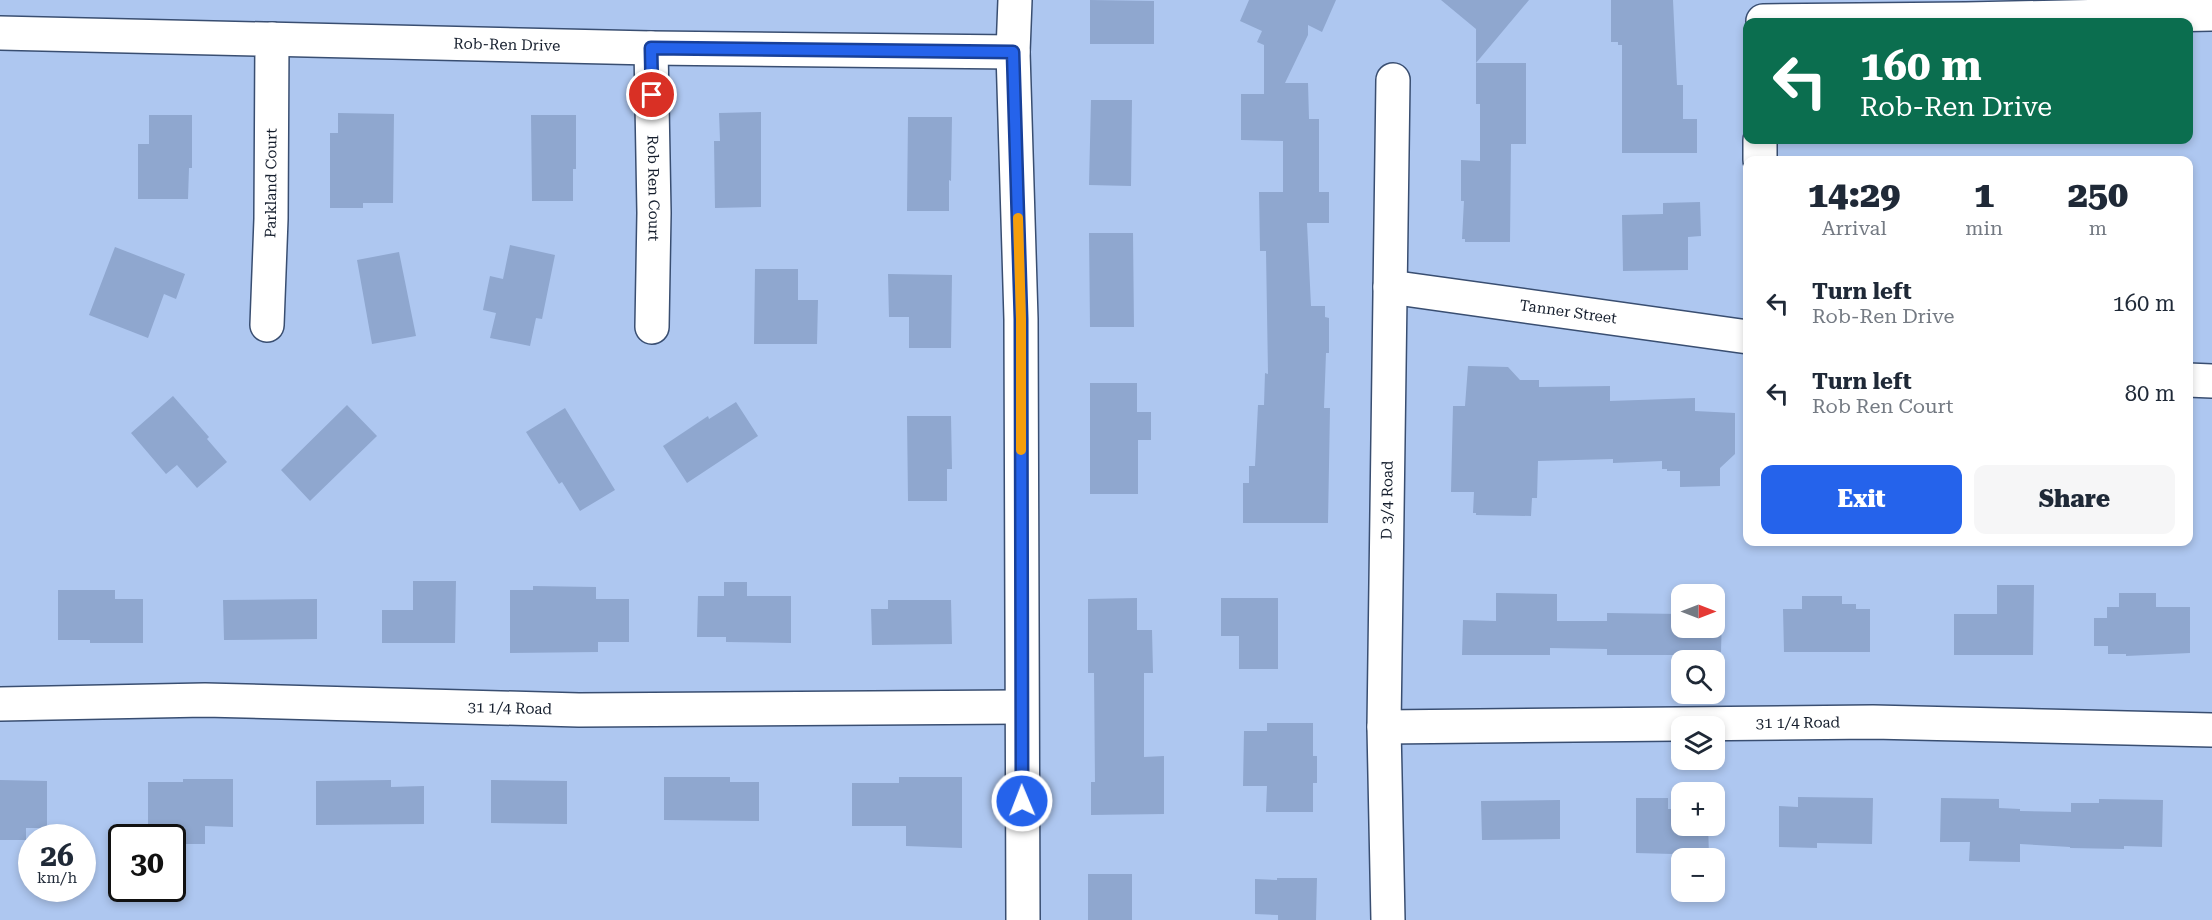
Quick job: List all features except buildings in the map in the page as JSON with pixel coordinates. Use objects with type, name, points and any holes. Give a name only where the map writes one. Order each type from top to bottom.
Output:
[{"type":"street","points":[[1015,0],[1013,52],[1021,319],[1023,920]]},
{"type":"street","points":[[1763,14],[1925,18]]},
{"type":"street","points":[[2015,18],[2212,14]]},
{"type":"street","name":"Rob-Ren Drive","points":[[0,33],[651,48],[1013,52]]},
{"type":"street","name":"Parkland Court","points":[[267,326],[271,219],[272,39]]},
{"type":"street","name":"Rob Ren Court","points":[[651,48],[654,213],[652,327]]},
{"type":"street","name":"D 3/4 Road","points":[[1388,920],[1384,727],[1393,80]]},
{"type":"street","name":"Tanner Street","points":[[1390,287],[1743,336]]},
{"type":"street","points":[[2193,380],[2212,381]]},
{"type":"street","name":"31 1/4 Road","points":[[0,704],[205,700],[579,710],[1021,706]]},
{"type":"street","name":"31 1/4 Road","points":[[1384,727],[1873,722],[2212,730]]},
{"type":"slow traffic","points":[[1018,218],[1021,450]]},
{"type":"route","points":[[652,95],[651,48],[1013,52],[1021,319],[1022,801]]}]
